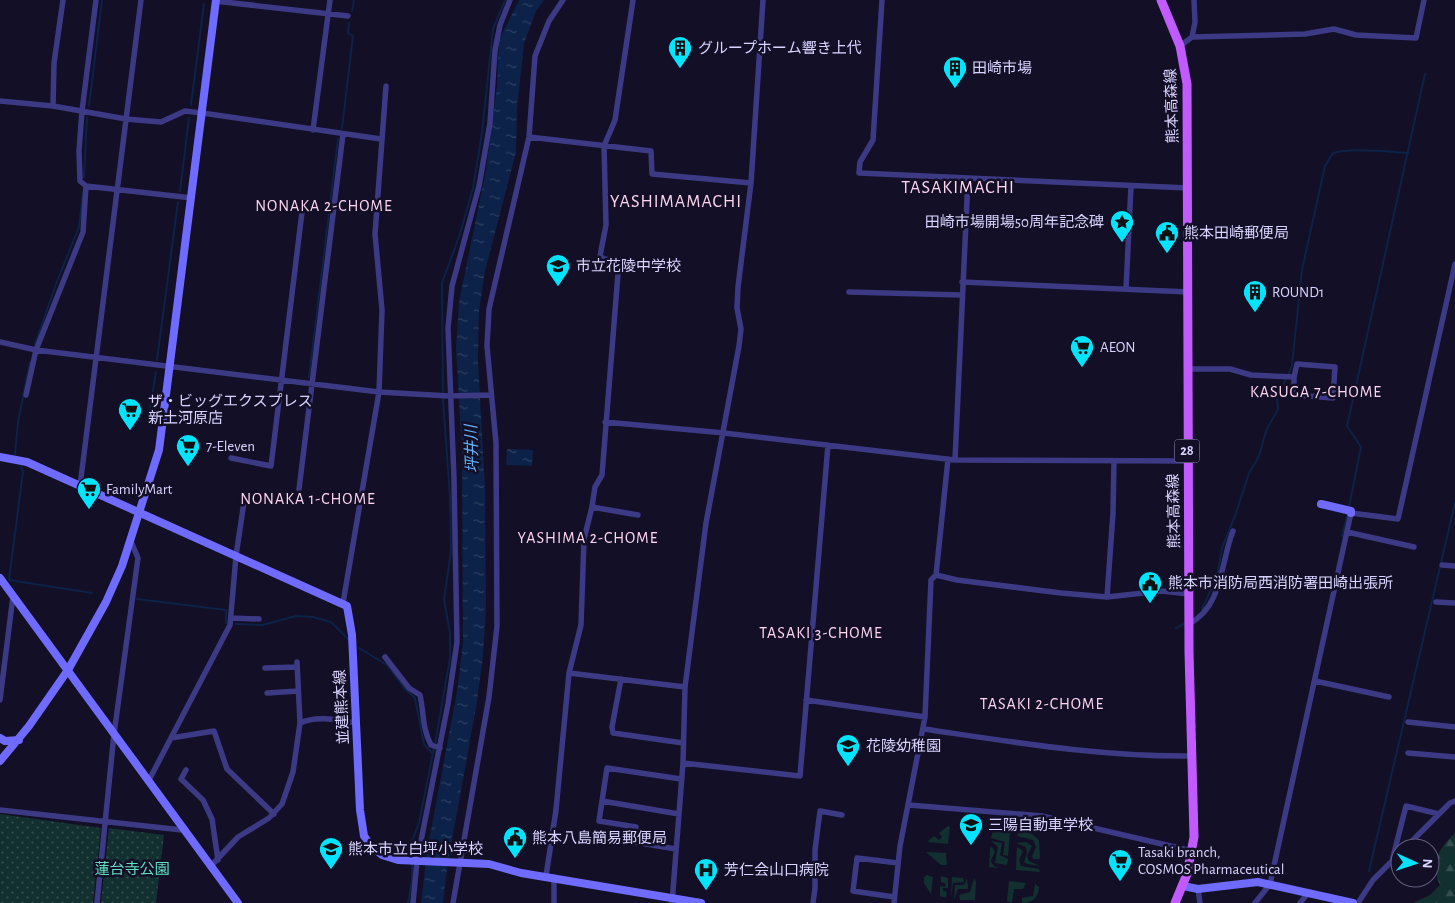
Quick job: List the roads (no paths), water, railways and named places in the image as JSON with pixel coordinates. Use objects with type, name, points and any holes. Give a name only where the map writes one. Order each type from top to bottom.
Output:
[{"type":"main road","name":"熊本高森線","points":[[1161,0],[1180,46],[1187,84],[1189,292],[1187,461],[1194,837],[1183,886],[1175,903]]},
{"type":"street","points":[[53,106],[54,63],[63,0]]},
{"type":"street","points":[[96,0],[82,111],[79,152],[80,181],[86,186],[192,198]]},
{"type":"street","points":[[80,486],[141,0]]},
{"type":"street","points":[[313,130],[330,0]]},
{"type":"street","points":[[412,903],[457,642],[452,396],[448,328],[452,286],[479,186],[490,123],[495,50],[500,25],[510,0]]},
{"type":"street","points":[[453,903],[489,697],[497,626],[496,443],[488,395],[487,346],[489,309],[529,137],[535,56],[549,21],[563,0]]},
{"type":"street","points":[[554,903],[550,876],[569,673],[581,625],[584,539],[595,487],[602,475],[619,261],[604,260],[600,256],[606,225],[604,146],[615,120],[633,0]]},
{"type":"street","points":[[672,900],[679,814],[685,687],[706,523],[739,346],[738,286],[751,183],[763,0]]},
{"type":"street","points":[[882,0],[874,140],[860,162],[860,173],[1188,188]]},
{"type":"street","points":[[1192,37],[1195,22],[1194,0]]},
{"type":"street","points":[[1180,46],[1192,37],[1305,34],[1334,29],[1356,34],[1416,38],[1424,0]]},
{"type":"street","points":[[0,762],[19,740],[68,670],[106,602],[122,566],[159,450],[171,368],[216,1],[348,16]]},
{"type":"street","points":[[0,457],[27,462],[343,603],[379,392],[382,310],[375,234],[386,86]]},
{"type":"street","points":[[0,100],[53,106],[126,119],[162,122],[185,111],[381,139]]},
{"type":"street","points":[[299,489],[343,134]]},
{"type":"street","points":[[529,137],[652,151],[652,174],[751,183]]},
{"type":"street","points":[[955,460],[961,295],[968,178]]},
{"type":"street","points":[[26,395],[36,350],[83,232],[86,186]]},
{"type":"street","points":[[1126,289],[1131,186]]},
{"type":"street","points":[[232,458],[271,466],[302,212]]},
{"type":"street","points":[[1321,504],[1351,511],[1351,513],[1398,519],[1455,264]]},
{"type":"street","points":[[962,282],[1189,292]]},
{"type":"street","points":[[849,292],[961,295]]},
{"type":"street","points":[[0,342],[36,350],[171,368],[379,392],[452,396],[488,395]]},
{"type":"street","points":[[1297,364],[1335,367],[1333,398],[1294,395],[1294,377],[1297,364]]},
{"type":"street","points":[[1188,369],[1230,369],[1251,375],[1294,377]]},
{"type":"street","points":[[605,422],[724,433],[955,460],[1187,461]]},
{"type":"street","points":[[682,763],[800,776],[828,445]]},
{"type":"street","points":[[898,863],[857,858],[853,891],[894,900],[898,863],[924,729],[931,580],[936,575],[948,459]]},
{"type":"street","points":[[1107,597],[1114,513],[1114,461]]},
{"type":"street","points":[[148,782],[222,644],[231,618],[236,556],[245,495]]},
{"type":"street","points":[[592,507],[638,515]]},
{"type":"street","points":[[1255,903],[1270,884],[1316,681],[1351,513]]},
{"type":"street","points":[[1189,624],[1197,620],[1208,609],[1221,582],[1224,558],[1233,531]]},
{"type":"street","points":[[1347,532],[1414,547]]},
{"type":"street","points":[[97,903],[114,734],[138,558],[130,540]]},
{"type":"street","points":[[1442,565],[1455,566]]},
{"type":"street","points":[[936,575],[957,580],[1107,597],[1162,591],[1189,594]]},
{"type":"street","points":[[0,578],[236,902]]},
{"type":"street","points":[[0,700],[13,596]]},
{"type":"street","points":[[1436,602],[1455,604]]},
{"type":"street","name":"並建熊本線","points":[[343,603],[347,606],[352,627],[360,810],[364,836],[372,847],[382,855],[419,861],[461,861],[489,864],[672,900],[701,903]]},
{"type":"street","points":[[231,618],[259,620]]},
{"type":"street","points":[[385,657],[409,688],[420,695],[426,736],[431,745],[440,748]]},
{"type":"street","points":[[210,867],[238,837],[274,814],[282,804],[288,790],[300,723],[297,665],[265,668]]},
{"type":"street","points":[[569,673],[685,687]]},
{"type":"street","points":[[622,680],[612,727],[613,733],[683,743]]},
{"type":"street","points":[[1316,681],[1389,697]]},
{"type":"street","points":[[267,693],[298,691]]},
{"type":"street","points":[[806,700],[925,717]]},
{"type":"street","points":[[300,723],[309,719],[333,719],[356,723]]},
{"type":"street","points":[[1408,722],[1455,727]]},
{"type":"street","points":[[924,729],[1073,750],[1144,757],[1191,756]]},
{"type":"street","points":[[171,738],[214,731],[227,769],[274,814]]},
{"type":"street","points":[[0,738],[5,741],[19,740]]},
{"type":"street","points":[[1408,753],[1455,757]]},
{"type":"street","points":[[676,849],[634,842],[636,827],[599,821],[607,768],[681,779]]},
{"type":"street","points":[[186,770],[181,779],[204,800],[212,819],[218,860]]},
{"type":"street","points":[[602,801],[679,814]]},
{"type":"street","points":[[1415,838],[1438,814],[1455,801]]},
{"type":"street","points":[[909,805],[1042,816],[1192,851]]},
{"type":"street","points":[[1398,838],[1406,806],[1438,814]]},
{"type":"street","points":[[0,810],[182,830]]},
{"type":"street","points":[[812,903],[815,888],[815,850],[820,811],[842,814]]},
{"type":"street","points":[[1358,903],[1373,880],[1390,863]]},
{"type":"street","points":[[1183,886],[1198,889],[1258,882],[1353,903]]},
{"type":"street","points":[[1198,889],[1200,903]]},
{"type":"street","points":[[1300,903],[1309,892]]},
{"type":"water","name":"坪井川","points":[[519,0],[544,0],[536,11],[524,43],[517,109],[516,152],[485,271],[479,311],[478,361],[485,489],[486,609],[483,655],[477,702],[447,868],[443,903],[421,903],[427,852],[458,686],[463,641],[462,452],[456,349],[459,302],[486,170],[497,87],[499,40]]},
{"type":"water","points":[[507,449],[533,450],[532,466],[506,465]]},
{"type":"waterway","points":[[89,106],[102,0]]},
{"type":"waterway","points":[[352,11],[354,0]]},
{"type":"waterway","points":[[435,744],[450,658],[450,633],[444,600],[451,551],[450,496],[443,401],[442,283],[460,234],[473,188],[482,133],[493,29],[505,0]]},
{"type":"waterway","points":[[191,105],[204,4]]},
{"type":"waterway","points":[[342,128],[353,36],[348,33],[349,23]]},
{"type":"waterway","points":[[1349,507],[1361,447],[1347,426],[1425,74]]},
{"type":"waterway","points":[[84,177],[87,118]]},
{"type":"waterway","points":[[180,191],[189,118]]},
{"type":"waterway","points":[[309,377],[338,139]]},
{"type":"waterway","points":[[1288,375],[1292,365],[1302,270],[1325,166],[1334,153],[1341,151],[1370,150],[1408,153]]},
{"type":"waterway","points":[[35,344],[79,227],[83,192]]},
{"type":"waterway","points":[[157,360],[178,202]]},
{"type":"waterway","points":[[15,454],[18,422],[30,362]]},
{"type":"waterway","points":[[150,408],[156,372]]},
{"type":"waterway","points":[[1202,609],[1217,577],[1222,548],[1249,473],[1259,456],[1266,431],[1278,409],[1277,397],[1286,379]]},
{"type":"waterway","points":[[21,467],[23,471],[9,580],[92,593]]},
{"type":"waterway","points":[[1369,871],[1455,503]]},
{"type":"waterway","points":[[1342,536],[1348,512]]},
{"type":"waterway","points":[[137,599],[226,610],[226,623]]},
{"type":"waterway","points":[[236,624],[263,625],[296,616],[313,617],[331,622],[348,639]]},
{"type":"waterway","points":[[1176,628],[1186,623]]},
{"type":"waterway","points":[[359,648],[387,665],[405,689],[415,698],[424,744],[433,754]]},
{"type":"waterway","points":[[412,858],[412,841],[419,823],[434,748]]},
{"type":"waterway","points":[[408,903],[412,880],[412,863]]},
{"type":"place","name":"グループホーム響き上代","points":[[680,69]]},
{"type":"place","name":"田崎市場","points":[[955,89]]},
{"type":"place","name":"田崎市場開場50周年記念碑","points":[[1122,243]]},
{"type":"place","name":"熊本田崎郵便局","points":[[1167,254]]},
{"type":"place","name":"市立花陵中学校","points":[[558,287]]},
{"type":"place","name":"ROUND1","points":[[1255,313]]},
{"type":"place","name":"AEON","points":[[1082,368]]},
{"type":"place","name":"ザ・ビッグエクスプレス 新土河原店","points":[[130,431]]},
{"type":"place","name":"7-Eleven","points":[[188,467]]},
{"type":"place","name":"FamilyMart","points":[[89,510]]},
{"type":"place","name":"熊本市消防局西消防署田崎出張所","points":[[1150,604]]},
{"type":"place","name":"花陵幼稚園","points":[[848,767]]},
{"type":"place","name":"三陽自動車学校","points":[[971,846]]},
{"type":"place","name":"熊本八島簡易郵便局","points":[[515,859]]},
{"type":"place","name":"熊本市立白坪小学校","points":[[331,870]]},
{"type":"place","name":"Tasaki branch, COSMOS Pharmaceutical","points":[[1120,882]]},
{"type":"place","name":"芳仁会山口病院","points":[[706,891]]},
{"type":"district","name":"TASAKIMACHI","points":[[958,188]]},
{"type":"district","name":"YASHIMAMACHI","points":[[676,202]]},
{"type":"district","name":"NONAKA 2-CHOME","points":[[324,206]]},
{"type":"district","name":"KASUGA 7-CHOME","points":[[1316,392]]},
{"type":"district","name":"NONAKA 1-CHOME","points":[[308,499]]},
{"type":"district","name":"YASHIMA 2-CHOME","points":[[588,538]]},
{"type":"district","name":"TASAKI 3-CHOME","points":[[821,633]]},
{"type":"district","name":"TASAKI 2-CHOME","points":[[1042,704]]},
{"type":"park label","name":"蓮台寺公園","points":[[132,869]]}]
